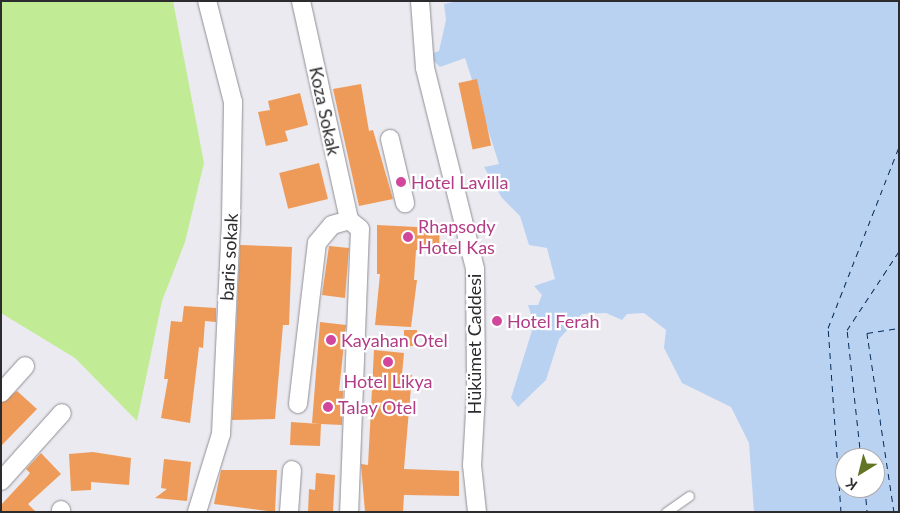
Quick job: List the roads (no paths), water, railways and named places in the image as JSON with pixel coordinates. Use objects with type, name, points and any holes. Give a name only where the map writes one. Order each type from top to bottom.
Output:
[{"type":"street","name":"baris sokak","points":[[198,512],[221,434],[232,201],[233,102],[207,1]]},
{"type":"street","name":"Koza Sokak","points":[[301,1],[349,220],[360,229],[349,512]]},
{"type":"street","name":"Hükümet Caddesi","points":[[420,1],[425,68],[475,269],[476,394],[472,465],[476,512]]},
{"type":"street","points":[[390,139],[405,203]]},
{"type":"street","points":[[298,404],[317,243],[332,224],[349,220]]},
{"type":"street","points":[[1,393],[25,366]]},
{"type":"street","points":[[1,481],[62,413]]},
{"type":"street","points":[[289,512],[292,470]]},
{"type":"lane","points":[[666,512],[689,496]]},
{"type":"water","points":[[458,1],[899,1],[899,512],[754,512],[749,443],[731,407],[682,383],[664,348],[666,330],[644,313],[627,314],[622,320],[606,313],[582,314],[559,339],[546,380],[518,407],[511,398],[534,324],[528,305],[538,305],[542,295],[534,286],[555,279],[547,248],[529,245],[520,216],[502,198],[484,167],[499,164],[465,58],[440,67],[428,55],[439,51],[446,20],[444,4]]},
{"type":"place","name":"Hotel Lavilla","points":[[401,182]]},
{"type":"place","name":"Rhapsody Hotel Kas","points":[[408,237]]},
{"type":"place","name":"Hotel Ferah","points":[[497,321]]},
{"type":"place","name":"Kayahan Otel","points":[[331,340]]},
{"type":"place","name":"Hotel Likya","points":[[388,362]]},
{"type":"place","name":"Talay Otel","points":[[328,407]]}]
